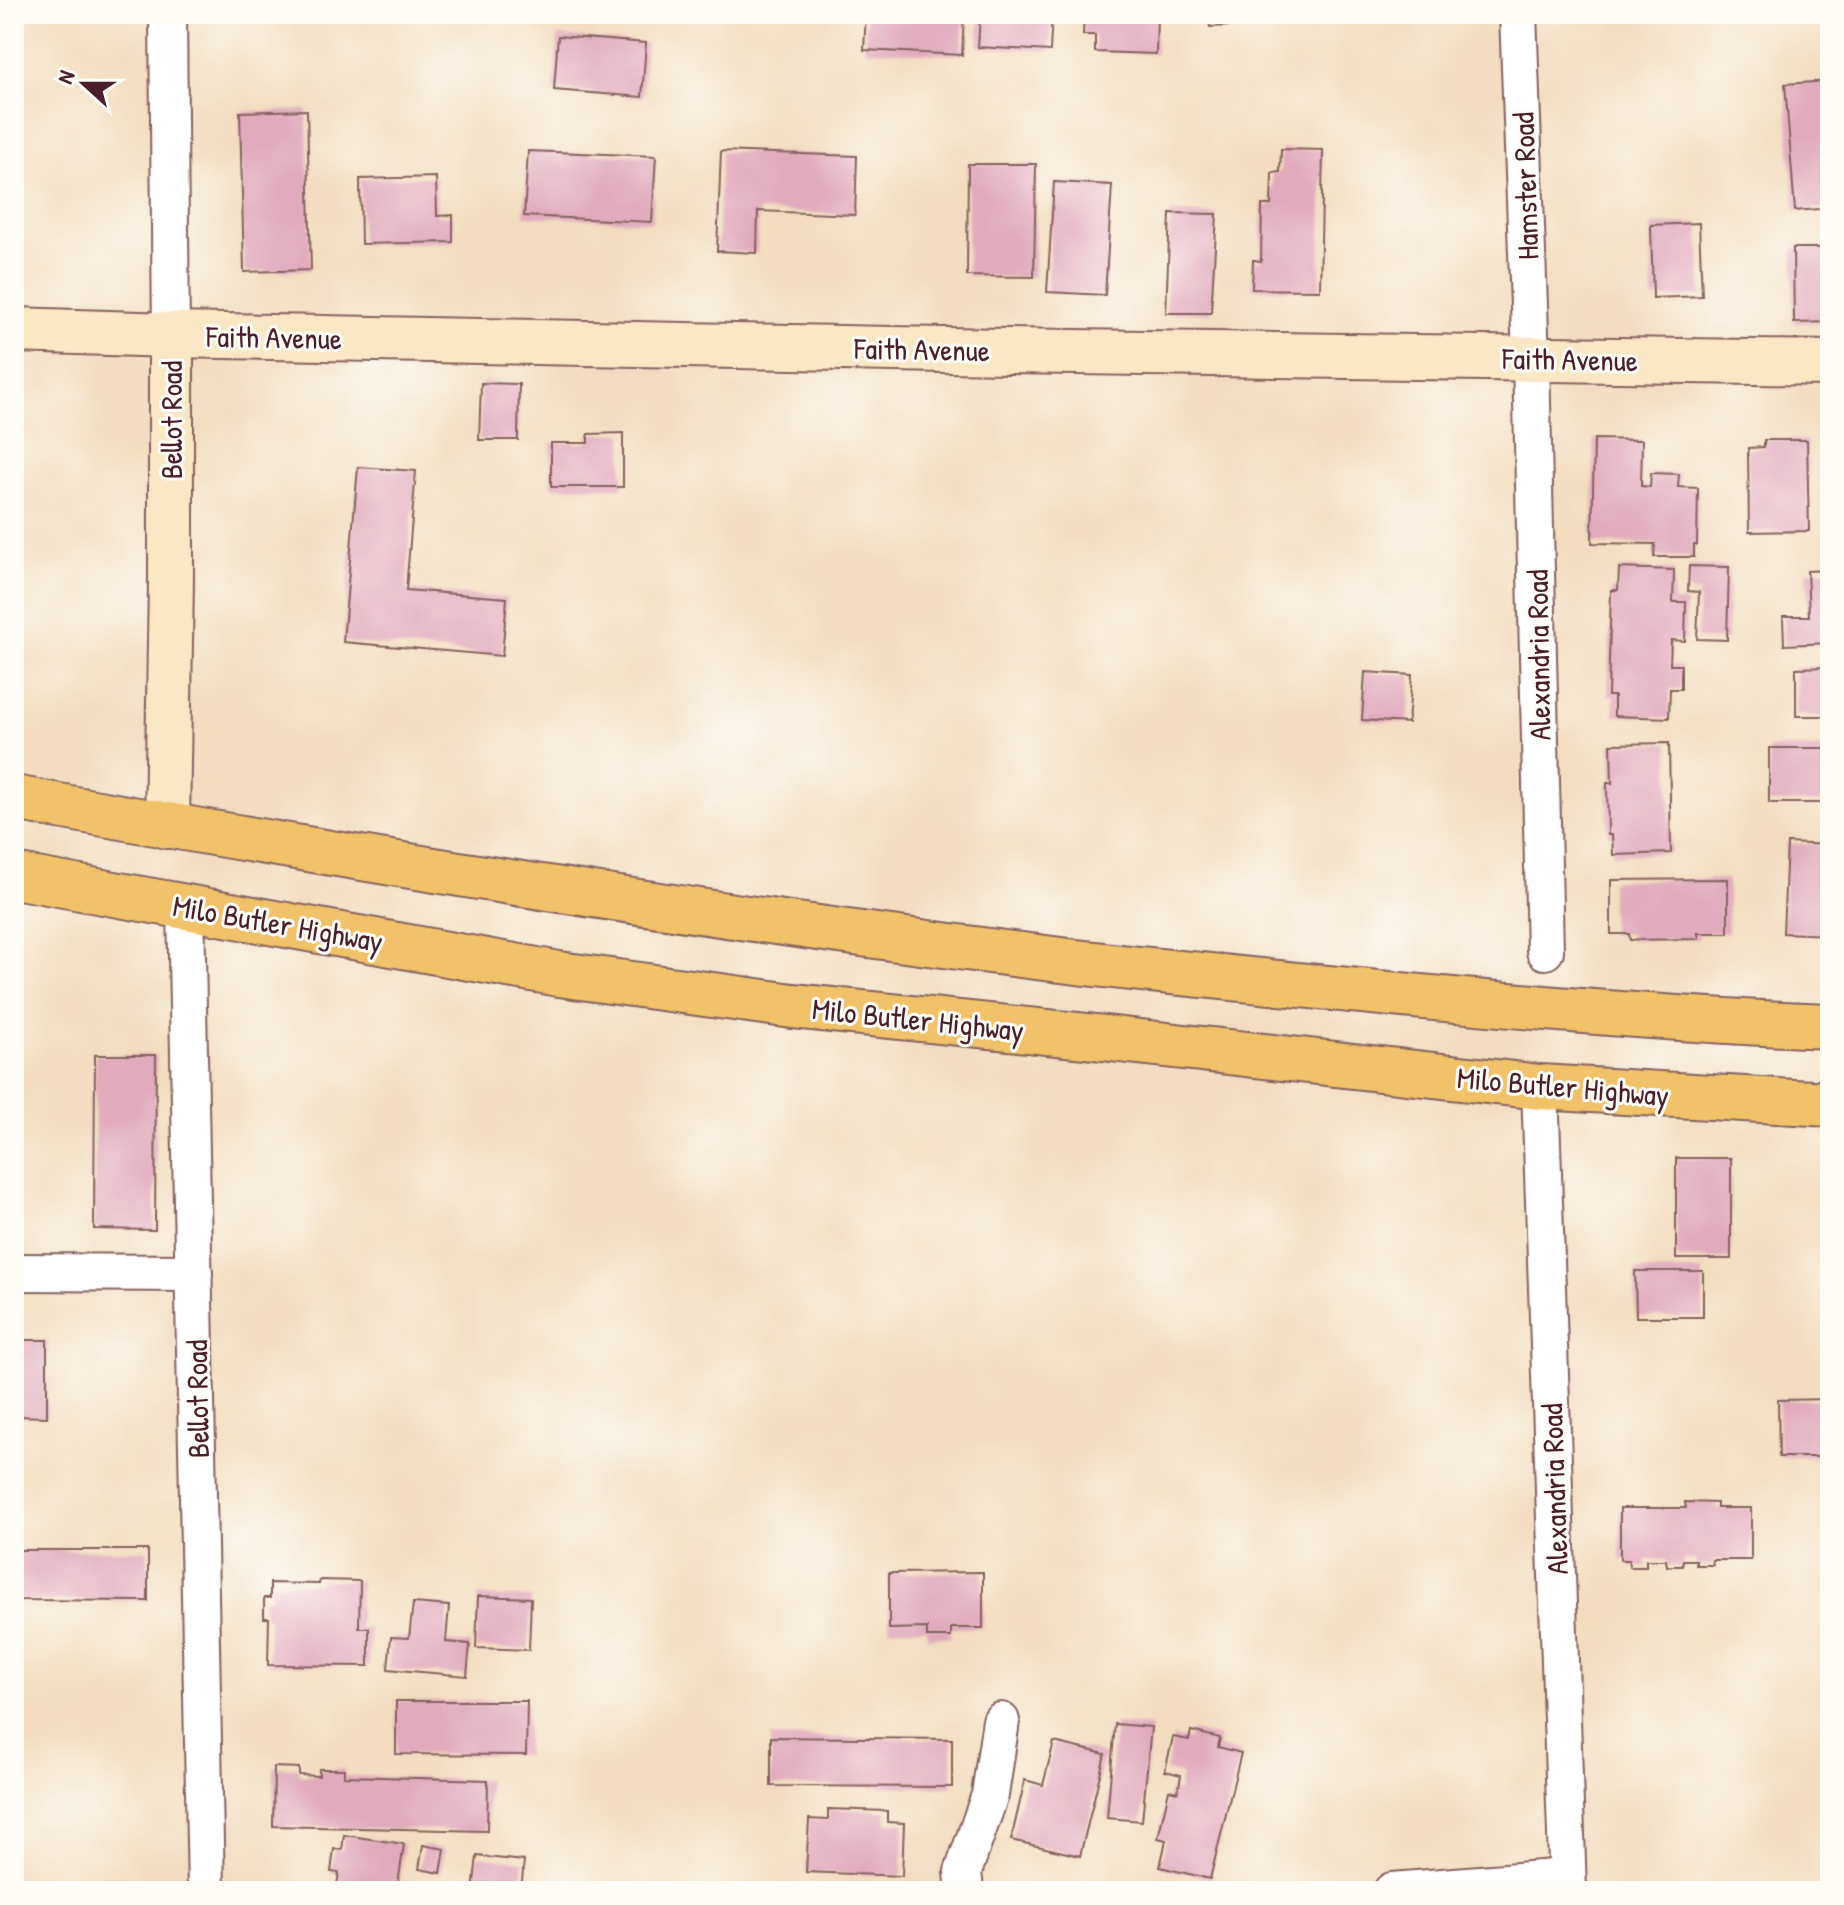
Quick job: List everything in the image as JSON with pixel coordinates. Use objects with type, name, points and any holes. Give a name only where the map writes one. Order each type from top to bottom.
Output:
[{"type":"main road","points":[[14,798],[167,826],[699,912],[1072,962],[1409,996],[1734,1023],[1830,1026]]},
{"type":"main road","name":"Milo Butler Highway","points":[[14,876],[559,974],[793,1006],[1540,1087],[1830,1104]]},
{"type":"street","name":"Bellot Road","points":[[167,826],[171,580],[168,14]]},
{"type":"street","name":"Hamster Road","points":[[1518,14],[1531,359]]},
{"type":"street","name":"Faith Avenue","points":[[14,330],[1830,363]]},
{"type":"street","name":"Alexandria Road","points":[[1531,359],[1545,951]]},
{"type":"street","name":"Bellot Road","points":[[186,907],[206,1891]]},
{"type":"street","name":"Alexandria Road","points":[[1540,1087],[1567,1884]]},
{"type":"street","points":[[14,1272],[194,1273]]},
{"type":"street","points":[[965,1891],[963,1872],[990,1795],[1001,1721]]},
{"type":"street","points":[[1392,1891],[1567,1884]]},
{"type":"building","points":[[866,14],[964,14],[962,55],[864,50]]},
{"type":"building","points":[[980,14],[1052,14],[1050,51],[978,47]]},
{"type":"building","points":[[1084,14],[1157,14],[1156,54],[1095,52],[1095,35],[1083,35]]},
{"type":"building","points":[[1191,14],[1300,14],[1300,17],[1230,19],[1230,26],[1210,27],[1209,19],[1192,20]]},
{"type":"building","points":[[558,36],[646,43],[642,97],[554,90]]},
{"type":"building","points":[[1830,81],[1830,208],[1795,211],[1785,84]]},
{"type":"building","points":[[307,110],[311,270],[244,272],[240,112]]},
{"type":"building","points":[[1281,149],[1323,150],[1320,290],[1252,289],[1253,260],[1261,261],[1262,205],[1271,205],[1272,173],[1280,172]]},
{"type":"building","points":[[528,151],[656,156],[652,222],[524,216]]},
{"type":"building","points":[[721,151],[857,156],[855,215],[758,211],[757,253],[717,251]]},
{"type":"building","points":[[968,164],[1036,164],[1034,277],[967,276]]},
{"type":"building","points":[[436,177],[437,216],[453,215],[453,242],[361,244],[360,179]]},
{"type":"building","points":[[1054,182],[1112,185],[1105,295],[1047,292]]},
{"type":"building","points":[[1170,213],[1217,214],[1211,313],[1166,313]]},
{"type":"building","points":[[1699,223],[1702,296],[1653,298],[1651,225]]},
{"type":"building","points":[[1793,248],[1830,248],[1830,322],[1794,323]]},
{"type":"building","points":[[481,383],[519,384],[518,440],[479,440]]},
{"type":"building","points":[[623,433],[623,487],[551,487],[551,443],[588,443],[588,434]]},
{"type":"building","points":[[1594,439],[1642,440],[1641,486],[1650,487],[1651,473],[1679,474],[1678,487],[1698,488],[1694,557],[1654,557],[1655,544],[1592,543]]},
{"type":"building","points":[[1764,440],[1807,440],[1809,531],[1749,532],[1748,448],[1764,447]]},
{"type":"building","points":[[358,467],[416,471],[406,590],[507,598],[502,656],[343,642]]},
{"type":"building","points":[[1689,566],[1729,567],[1727,640],[1697,639],[1699,592],[1688,591]]},
{"type":"building","points":[[1619,568],[1674,570],[1673,602],[1686,602],[1685,641],[1671,640],[1670,665],[1681,665],[1681,689],[1670,689],[1669,718],[1614,716],[1614,696],[1608,696],[1611,590],[1618,590]]},
{"type":"building","points":[[1830,570],[1830,643],[1784,645],[1783,616],[1809,616],[1807,571]]},
{"type":"building","points":[[1830,667],[1830,716],[1796,716],[1796,668]]},
{"type":"building","points":[[1365,672],[1412,675],[1408,723],[1362,720]]},
{"type":"building","points":[[1669,743],[1671,853],[1613,855],[1612,835],[1608,835],[1607,783],[1612,783],[1611,744]]},
{"type":"building","points":[[1769,748],[1830,748],[1830,803],[1769,803]]},
{"type":"building","points":[[1787,843],[1830,845],[1830,935],[1783,933]]},
{"type":"building","points":[[1728,879],[1728,933],[1698,933],[1699,939],[1630,940],[1629,934],[1611,934],[1611,880]]},
{"type":"building","points":[[95,1055],[156,1055],[155,1230],[94,1229]]},
{"type":"building","points":[[1676,1158],[1731,1158],[1731,1259],[1676,1259]]},
{"type":"building","points":[[1635,1271],[1703,1271],[1703,1317],[1636,1317]]},
{"type":"building","points":[[14,1340],[47,1340],[47,1417],[14,1416]]},
{"type":"building","points":[[1830,1399],[1830,1457],[1779,1457],[1778,1400]]},
{"type":"building","points":[[1685,1502],[1717,1503],[1717,1508],[1751,1508],[1751,1560],[1712,1560],[1713,1565],[1696,1565],[1696,1560],[1683,1560],[1682,1566],[1667,1566],[1666,1560],[1646,1560],[1646,1567],[1629,1567],[1629,1560],[1620,1560],[1620,1508],[1686,1508]]},
{"type":"building","points":[[14,1550],[148,1550],[148,1601],[14,1600]]},
{"type":"building","points":[[983,1572],[983,1628],[951,1628],[951,1637],[927,1637],[927,1628],[889,1629],[889,1573]]},
{"type":"building","points":[[320,1580],[360,1581],[359,1628],[369,1628],[369,1666],[268,1665],[269,1618],[264,1618],[264,1598],[270,1598],[270,1583],[319,1584]]},
{"type":"building","points":[[478,1596],[531,1598],[529,1650],[476,1648]]},
{"type":"building","points":[[413,1603],[449,1606],[446,1642],[470,1644],[467,1676],[388,1669],[391,1637],[409,1638]]},
{"type":"building","points":[[396,1701],[527,1701],[526,1755],[396,1754]]},
{"type":"building","points":[[1115,1724],[1151,1727],[1142,1821],[1107,1818]]},
{"type":"building","points":[[1191,1731],[1220,1738],[1218,1747],[1241,1753],[1210,1879],[1160,1867],[1166,1840],[1158,1838],[1169,1790],[1178,1792],[1181,1775],[1165,1771],[1173,1737],[1189,1740]]},
{"type":"building","points":[[771,1737],[952,1739],[952,1787],[771,1786]]},
{"type":"building","points":[[1054,1742],[1105,1754],[1080,1856],[1011,1840],[1025,1780],[1043,1785]]},
{"type":"building","points":[[274,1767],[299,1768],[299,1775],[319,1776],[319,1769],[344,1769],[344,1776],[488,1780],[487,1831],[273,1826]]},
{"type":"building","points":[[828,1809],[887,1811],[887,1822],[904,1823],[902,1876],[806,1872],[809,1819],[828,1820]]},
{"type":"building","points":[[344,1835],[404,1844],[397,1891],[336,1891],[339,1873],[331,1872],[334,1849],[342,1850]]},
{"type":"building","points":[[423,1845],[445,1849],[441,1873],[419,1869]]},
{"type":"building","points":[[477,1856],[524,1861],[521,1891],[473,1891]]},
{"type":"building","points":[[14,1886],[143,1887],[143,1891],[14,1891]]}]
